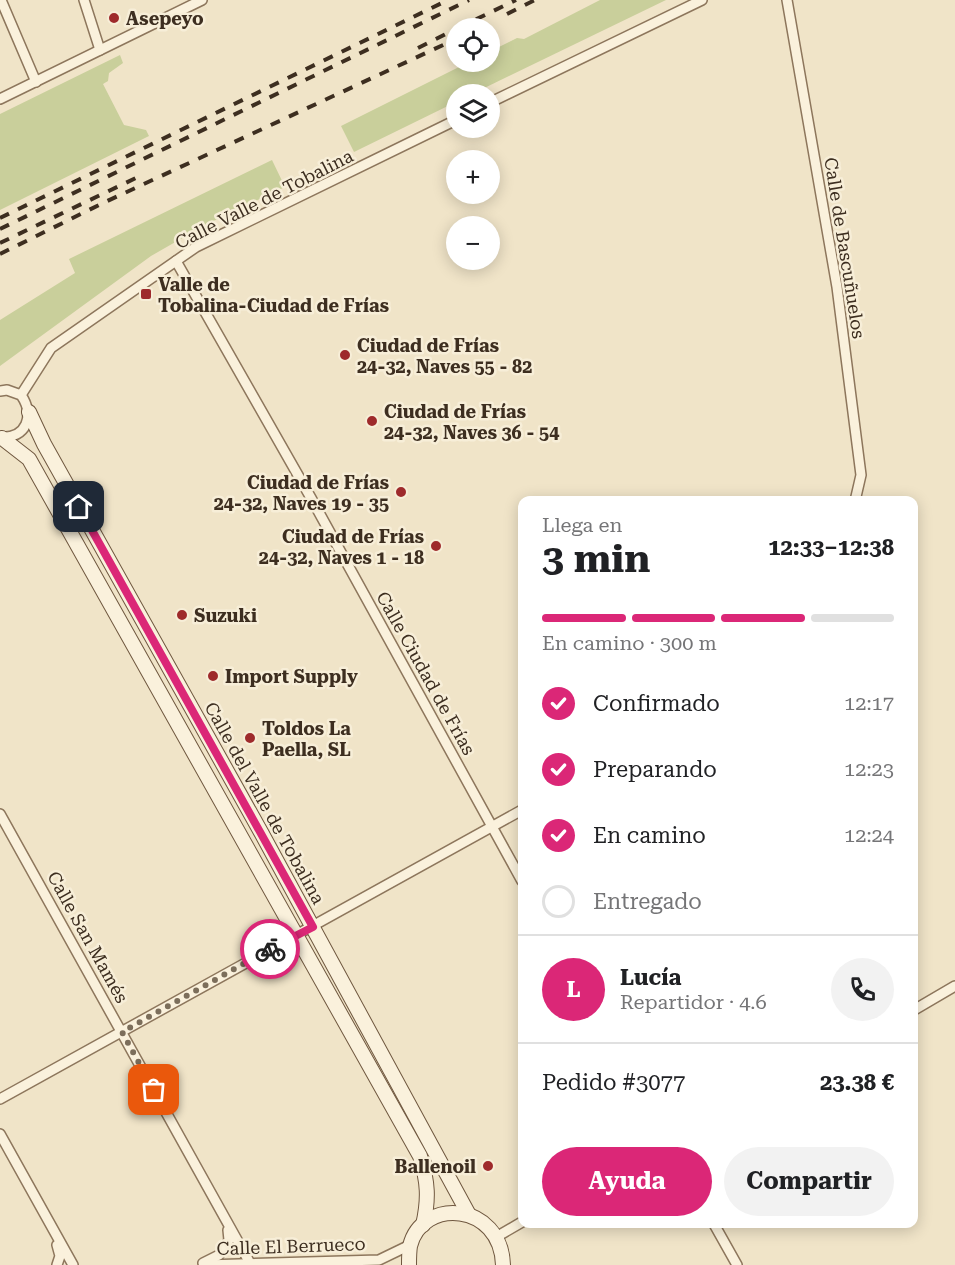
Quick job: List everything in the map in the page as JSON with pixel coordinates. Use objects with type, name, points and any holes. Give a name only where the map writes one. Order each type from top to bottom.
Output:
[{"type":"main road","name":"Calle del Valle de Tobalina","points":[[29,412],[44,444],[313,927],[468,1213]]},
{"type":"main road","name":"Calle del Valle de Tobalina","points":[[1,438],[29,459],[420,1156],[428,1184],[428,1202],[423,1225]]},
{"type":"main road","points":[[409,1265],[410,1245],[423,1225],[442,1214],[468,1213],[478,1217],[498,1236],[503,1250],[503,1265]]},
{"type":"street","points":[[1,0],[36,82]]},
{"type":"street","points":[[84,0],[100,50]]},
{"type":"street","points":[[0,99],[202,0]]},
{"type":"street","points":[[500,98],[702,0]]},
{"type":"street","name":"Calle de Bascuñuelos","points":[[787,0],[837,287],[861,475],[856,496]]},
{"type":"street","name":"Calle Valle de Tobalina","points":[[21,395],[51,348],[176,261],[221,235],[446,125]]},
{"type":"street","name":"Calle Ciudad de Frías","points":[[176,261],[518,874]]},
{"type":"street","points":[[0,391],[7,390],[21,395],[29,412],[28,421],[21,432],[1,438]]},
{"type":"street","points":[[0,1098],[518,812]]},
{"type":"street","name":"Calle San Mamés","points":[[0,814],[250,1264]]},
{"type":"street","points":[[918,1008],[955,986]]},
{"type":"street","points":[[0,1134],[73,1265]]},
{"type":"street","name":"Calle El Berrueco","points":[[199,1265],[219,1255],[230,1239],[226,1221]]},
{"type":"street","points":[[498,1236],[518,1224]]},
{"type":"street","points":[[716,1228],[737,1265]]},
{"type":"street","points":[[53,1231],[60,1256],[57,1265]]},
{"type":"street","name":"Calle El Berrueco","points":[[205,1265],[379,1260],[410,1245]]},
{"type":"green space","points":[[600,0],[666,0],[493,84],[446,84],[446,107],[354,152],[341,126],[449,72],[500,72],[500,46],[517,38],[524,39]]},
{"type":"green space","points":[[120,55],[123,63],[109,73],[108,81],[103,84],[124,125],[146,130],[149,136],[0,210],[0,114]]},
{"type":"green space","points":[[272,160],[285,187],[205,225],[151,256],[0,366],[0,320],[75,273],[69,259]]},
{"type":"railway","points":[[0,218],[448,0]]},
{"type":"railway","points":[[0,229],[469,0]]},
{"type":"railway","points":[[479,18],[516,0]]},
{"type":"railway","points":[[507,14],[535,0]]},
{"type":"railway","points":[[418,48],[446,34]]},
{"type":"railway","points":[[0,254],[103,203],[446,44]]},
{"type":"railway","points":[[0,243],[138,177]]},
{"type":"way so far","points":[[154,1090],[122,1032],[270,949]]},
{"type":"place","name":"Asepeyo","points":[[114,18]]},
{"type":"place","name":"Valle de Tobalina-Ciudad de Frías","points":[[146,294]]},
{"type":"place","name":"Ciudad de Frías 24-32, Naves 55 - 82","points":[[345,355]]},
{"type":"place","name":"Ciudad de Frías 24-32, Naves 36 - 54","points":[[372,421]]},
{"type":"place","name":"Ciudad de Frías 24-32, Naves 19 - 35","points":[[401,492]]},
{"type":"place","name":"Ciudad de Frías 24-32, Naves 1 - 18","points":[[436,546]]},
{"type":"place","name":"Suzuki","points":[[182,615]]},
{"type":"place","name":"Import Supply","points":[[213,676]]},
{"type":"place","name":"Toldos La Paella, SL","points":[[250,738]]},
{"type":"place","name":"Ballenoil","points":[[488,1166]]},
{"type":"route","points":[[79,507],[313,927],[270,949]]}]
